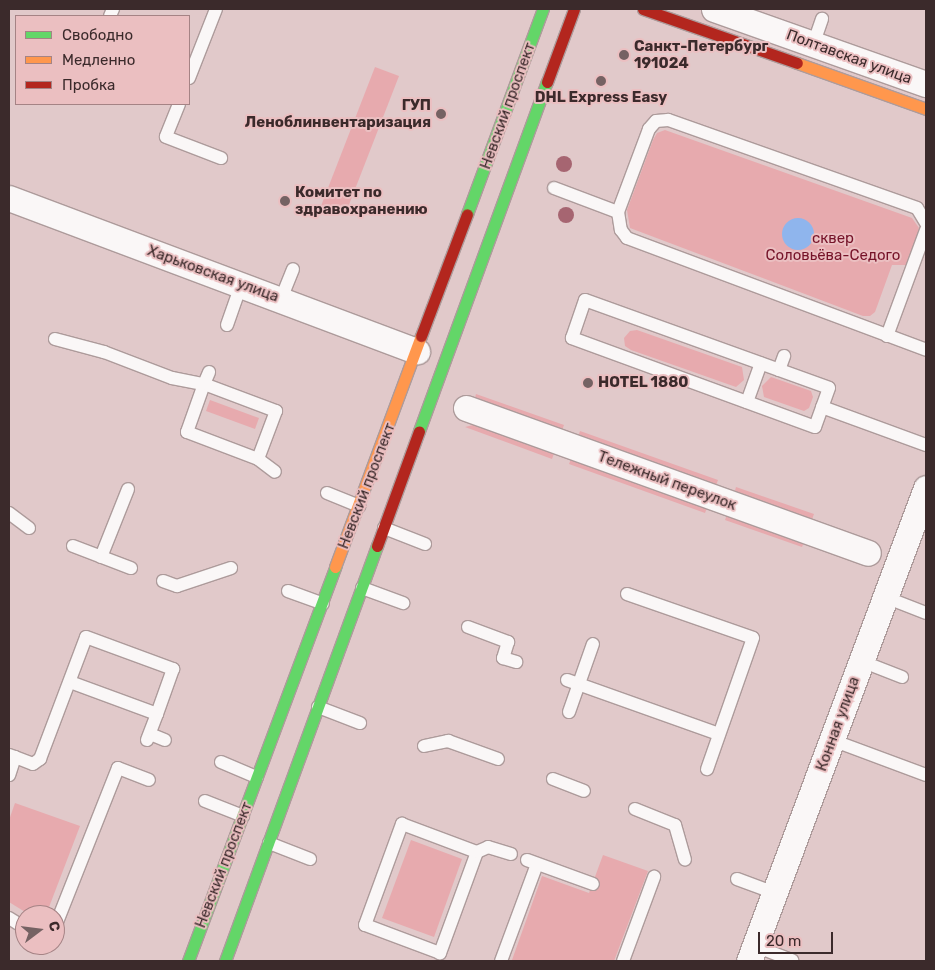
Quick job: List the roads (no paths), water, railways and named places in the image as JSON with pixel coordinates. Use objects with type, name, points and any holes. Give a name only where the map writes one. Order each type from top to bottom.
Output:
[{"type":"main road","name":"Невский проспект","points":[[188,961],[360,506],[543,9]]},
{"type":"main road","name":"Невский проспект","points":[[225,961],[574,9]]},
{"type":"main road","name":"Полтавская улица","points":[[643,9],[810,55],[926,109]]},
{"type":"street","name":"Полтавская улица","points":[[714,9],[810,55],[926,84]]},
{"type":"street","name":"Харьковская улица","points":[[9,198],[417,351]]},
{"type":"street","name":"Тележный переулок","points":[[466,408],[868,553]]},
{"type":"street","name":"Конная улица","points":[[752,954],[926,488]]},
{"type":"lane","points":[[190,75],[216,9]]},
{"type":"lane","points":[[810,55],[822,19]]},
{"type":"lane","points":[[179,105],[166,137],[221,158]]},
{"type":"lane","points":[[926,223],[917,208],[668,120],[656,121],[649,129],[618,212],[621,230],[628,238],[800,309],[926,350]]},
{"type":"lane","points":[[554,188],[618,212]]},
{"type":"lane","points":[[887,336],[926,230]]},
{"type":"lane","points":[[281,300],[293,270]]},
{"type":"lane","points":[[227,325],[242,285]]},
{"type":"lane","points":[[585,300],[761,363],[829,388],[815,427],[572,338],[585,300]]},
{"type":"lane","points":[[56,339],[104,352],[172,378],[204,384],[276,411],[258,460]]},
{"type":"lane","points":[[779,370],[784,356]]},
{"type":"lane","points":[[747,402],[761,363]]},
{"type":"lane","points":[[209,372],[186,432],[258,460],[275,472]]},
{"type":"lane","points":[[822,407],[926,445]]},
{"type":"lane","points":[[101,557],[128,489]]},
{"type":"lane","points":[[327,493],[360,506]]},
{"type":"lane","points":[[9,513],[29,528]]},
{"type":"lane","points":[[384,528],[425,544]]},
{"type":"lane","points":[[73,546],[131,568]]},
{"type":"lane","points":[[163,580],[177,586],[231,568]]},
{"type":"lane","points":[[362,588],[403,603]]},
{"type":"lane","points":[[288,591],[323,604]]},
{"type":"lane","points":[[627,594],[753,638],[707,768]]},
{"type":"lane","points":[[885,597],[926,613]]},
{"type":"lane","points":[[468,627],[508,642],[503,658],[516,662]]},
{"type":"lane","points":[[9,775],[12,756],[33,764],[40,759],[86,637],[173,669],[149,737],[165,740]]},
{"type":"lane","points":[[569,712],[573,682],[593,644]]},
{"type":"lane","points":[[861,661],[902,677]]},
{"type":"lane","points":[[70,682],[157,714]]},
{"type":"lane","points":[[573,682],[719,734]]},
{"type":"lane","points":[[318,707],[360,723]]},
{"type":"lane","points":[[832,740],[926,775]]},
{"type":"lane","points":[[424,746],[448,741],[498,759]]},
{"type":"lane","points":[[221,762],[257,777]]},
{"type":"lane","points":[[64,905],[118,768],[135,770],[150,780]]},
{"type":"lane","points":[[553,779],[584,790]]},
{"type":"lane","points":[[205,801],[243,816]]},
{"type":"lane","points":[[635,809],[675,825],[684,860]]},
{"type":"lane","points":[[477,852],[440,953],[365,925],[373,883],[402,824],[477,852],[488,847],[510,854]]},
{"type":"lane","points":[[268,843],[310,859]]},
{"type":"lane","points":[[501,961],[532,862],[593,884]]},
{"type":"lane","points":[[623,961],[654,877]]},
{"type":"lane","points":[[737,879],[774,893]]},
{"type":"lane","points":[[752,954],[792,960]]},
{"type":"water","points":[[798,218],[810,222],[814,234],[810,246],[798,250],[786,246],[782,234],[786,222]]},
{"type":"place","name":"Санкт-Петербург 191024","points":[[624,55]]},
{"type":"place","name":"DHL Express Easy","points":[[601,81]]},
{"type":"place","name":"ГУП Леноблинвентаризация","points":[[441,114]]},
{"type":"place","name":"Комитет по здравохранению","points":[[285,201]]},
{"type":"place","name":"HOTEL 1880","points":[[588,383]]},
{"type":"park label","name":"сквер Соловьёва-Седого","points":[[833,246]]}]
